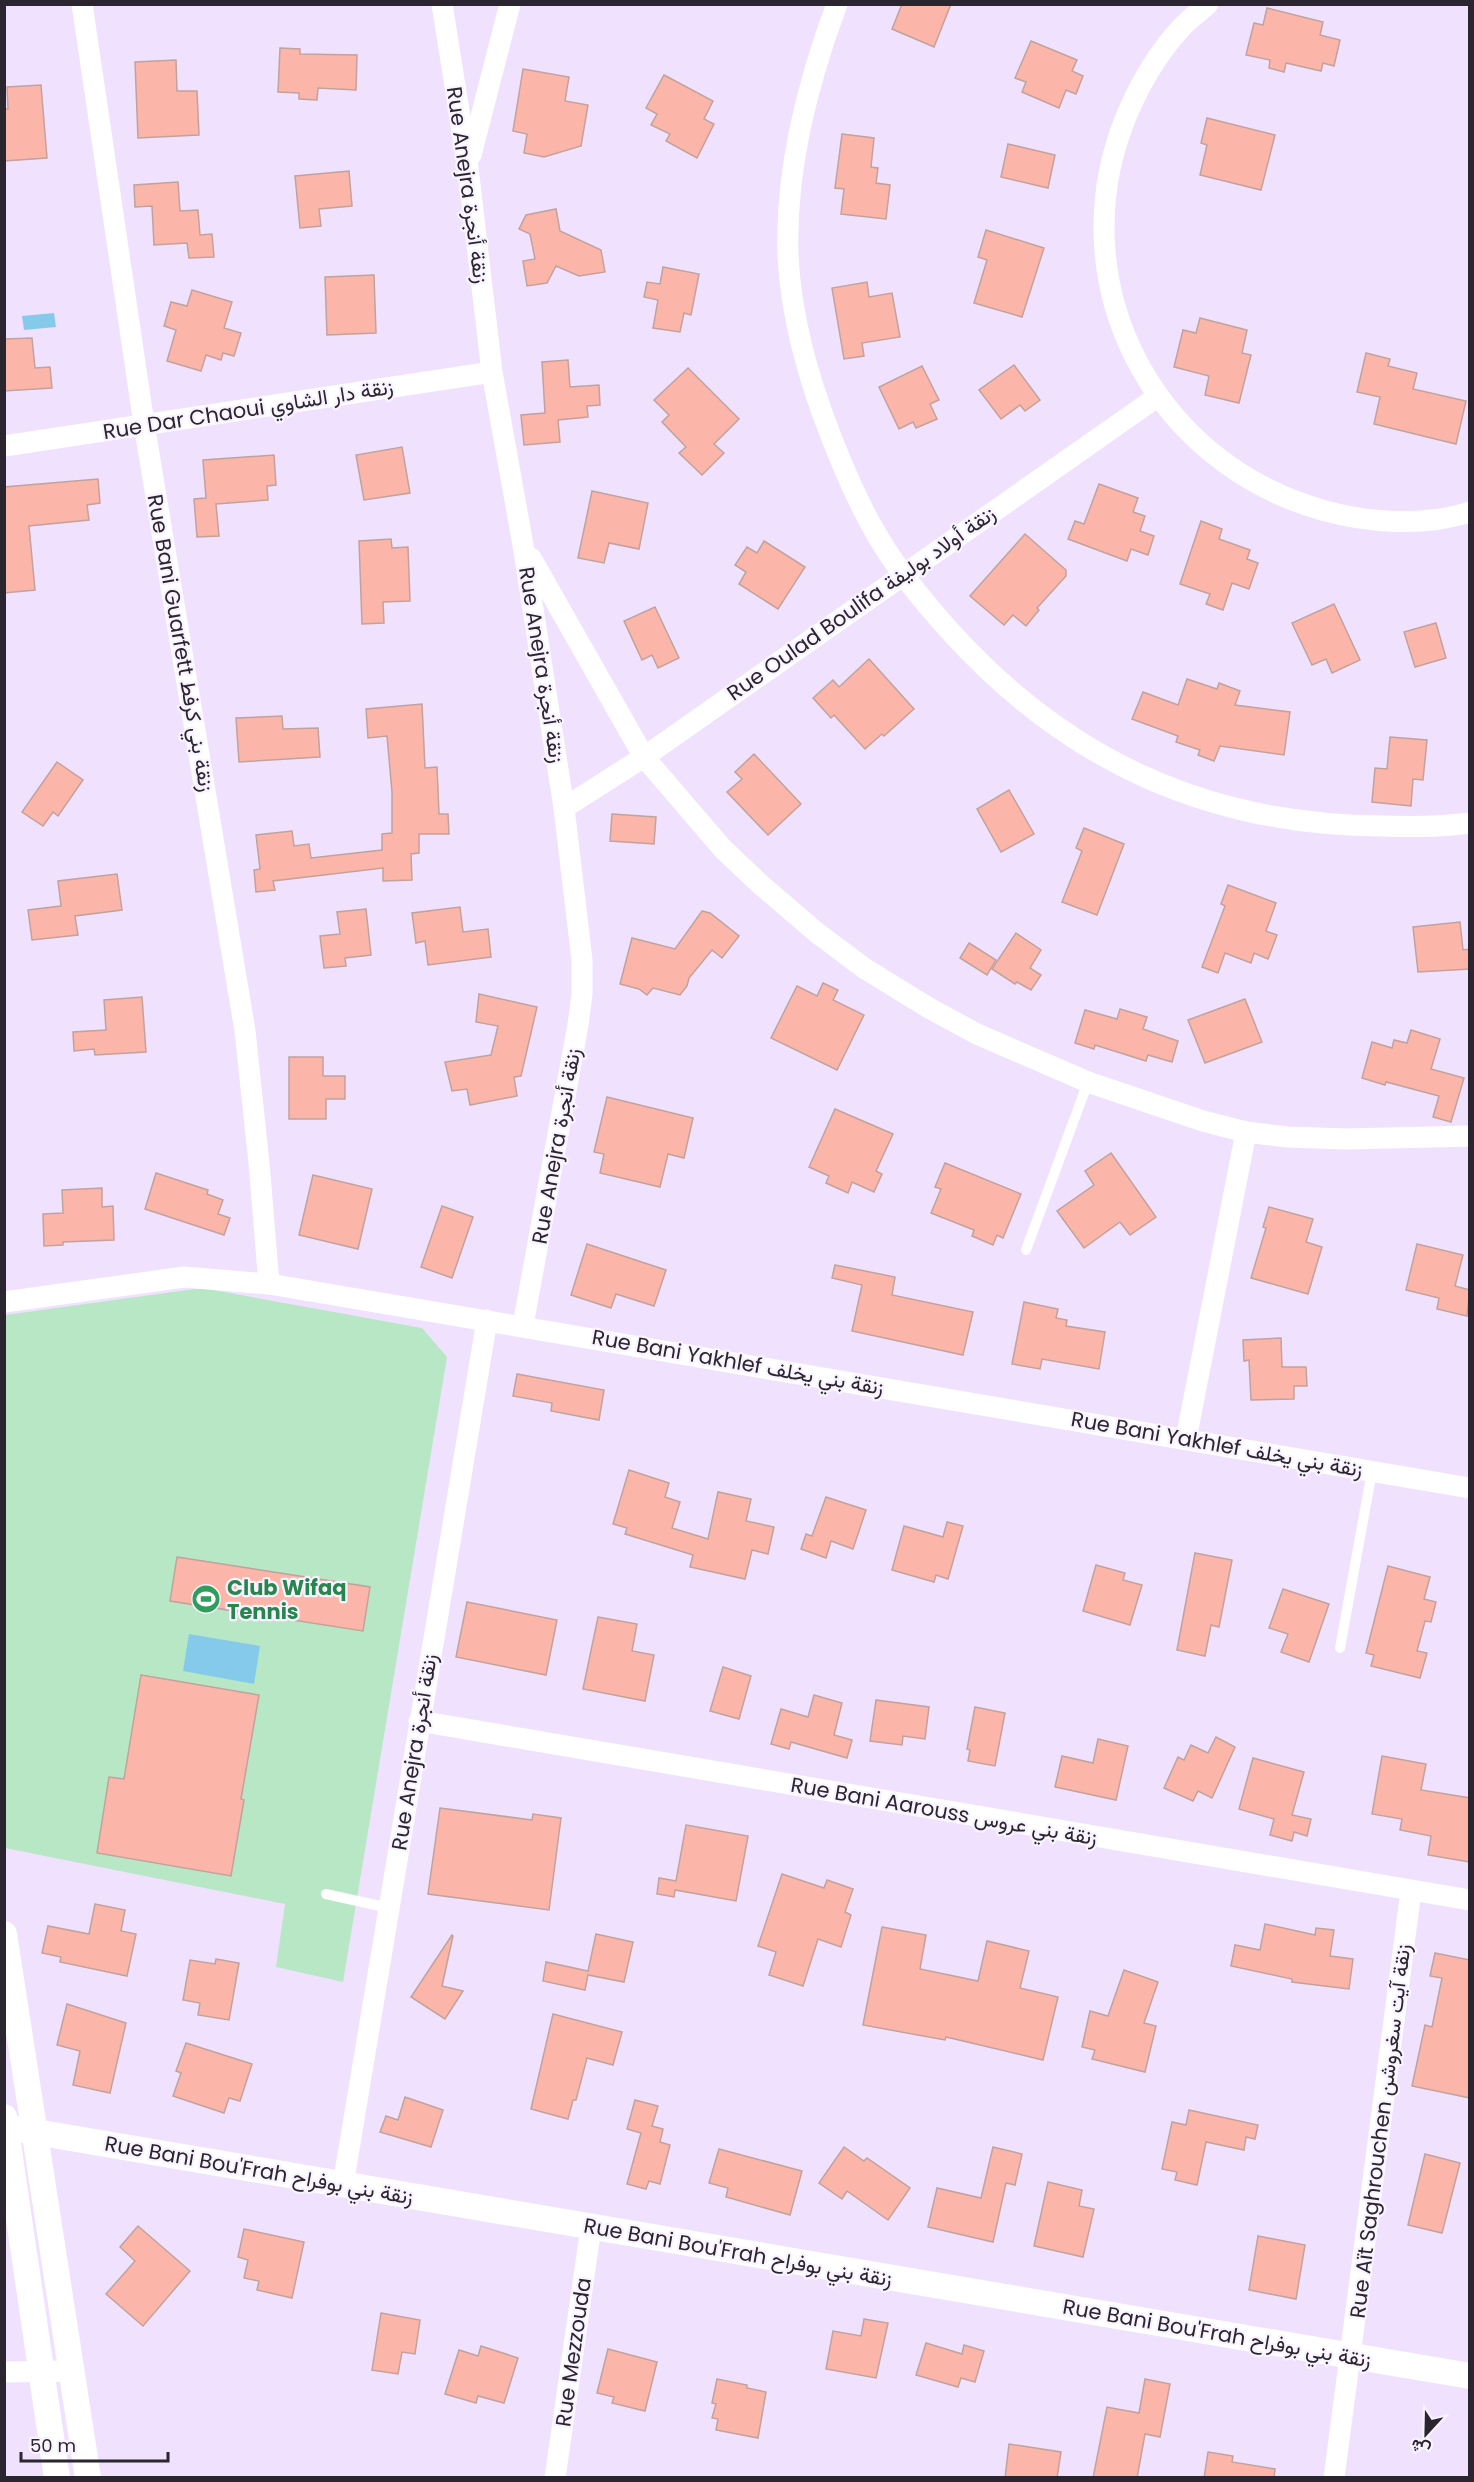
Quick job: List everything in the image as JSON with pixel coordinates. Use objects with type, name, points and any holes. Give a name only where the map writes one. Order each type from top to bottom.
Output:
[{"type":"street","name":"Rue Bani Guarfett زنقة بني كرفط","points":[[82,4],[144,424],[245,1031],[269,1284]]},
{"type":"street","name":"Rue Anejra زنقة أنجرة","points":[[442,4],[468,168],[492,372],[523,545],[564,808],[582,960],[582,994],[524,1325]]},
{"type":"street","points":[[468,168],[510,4]]},
{"type":"street","points":[[837,4],[817,64],[803,117],[791,181],[788,259],[796,324],[821,411],[847,478],[877,535],[902,574],[961,643],[1006,688],[1060,730],[1098,754],[1176,790],[1226,806],[1308,823],[1403,827],[1470,823]]},
{"type":"street","points":[[1208,4],[1181,28],[1142,82],[1115,142],[1104,208],[1107,274],[1125,338],[1157,396],[1194,440],[1239,475],[1290,501],[1345,517],[1402,522],[1459,516],[1470,512]]},
{"type":"street","name":"Rue Dar Chaoui زنقة دار الشاوي","points":[[4,446],[492,372]]},
{"type":"street","name":"Rue Oulad Boulifa زنقة أولاد بوليفة","points":[[564,808],[644,757],[1157,396]]},
{"type":"street","points":[[523,545],[644,757],[723,849],[816,932],[864,968],[928,1008],[977,1034],[1088,1082],[1203,1121],[1246,1132],[1288,1137],[1346,1139],[1470,1136]]},
{"type":"street","points":[[1186,1439],[1246,1132]]},
{"type":"street","name":"Rue Bani Yakhlef زنقة بني يخلف","points":[[4,1302],[184,1277],[269,1284],[524,1325],[1470,1488]]},
{"type":"street","name":"Rue Anejra زنقة أنجرة","points":[[343,2185],[487,1320]]},
{"type":"street","name":"Rue Bani Aarouss زنقة بني عروس","points":[[419,1721],[1470,1900]]},
{"type":"street","name":"Rue Aït Saghrouchen زنقة آيت سغروشن","points":[[1335,2478],[1411,1891]]},
{"type":"street","points":[[4,1934],[88,2478]]},
{"type":"street","points":[[5,2122],[57,2478]]},
{"type":"street","name":"Rue Bani Bou'Frah زنقة بني بوفراح","points":[[5,2122],[35,2132],[1470,2376]]},
{"type":"street","name":"Rue Mezzouda","points":[[555,2478],[591,2227]]},
{"type":"street","points":[[4,2372],[71,2371]]},
{"type":"lane","points":[[1026,1250],[1088,1082]]},
{"type":"lane","points":[[1340,1648],[1371,1471]]},
{"type":"lane","points":[[326,1894],[389,1908]]},
{"type":"green space","name":"Club Wifaq Tennis","points":[[202,1288],[422,1328],[447,1357],[343,1982],[276,1967],[285,1904],[5,1848],[5,1315]]},
{"type":"water","points":[[54,313],[56,327],[24,330],[22,316]]},
{"type":"water","points":[[189,1634],[260,1646],[254,1684],[183,1671]]},
{"type":"building","points":[[902,4],[951,4],[934,47],[892,29]]},
{"type":"building","points":[[1267,8],[1323,22],[1320,35],[1340,40],[1334,66],[1323,63],[1321,71],[1286,63],[1284,72],[1269,68],[1270,60],[1246,55],[1254,23],[1263,25]]},
{"type":"building","points":[[1031,41],[1077,60],[1072,71],[1083,76],[1076,94],[1066,90],[1059,108],[1022,92],[1026,82],[1015,78]]},
{"type":"building","points":[[280,48],[300,49],[300,54],[357,55],[356,90],[318,88],[317,100],[299,99],[299,93],[278,92]]},
{"type":"building","points":[[176,60],[177,91],[197,91],[199,135],[138,138],[135,62]]},
{"type":"building","points":[[523,69],[569,77],[565,101],[588,105],[581,146],[544,157],[524,153],[527,134],[513,131]]},
{"type":"building","points":[[664,75],[713,101],[704,119],[714,124],[697,158],[666,141],[670,134],[651,125],[657,114],[646,108]]},
{"type":"building","points":[[41,85],[47,158],[4,161],[4,109],[8,109],[7,87]]},
{"type":"building","points":[[1207,118],[1275,135],[1261,190],[1200,175],[1207,145],[1201,143]]},
{"type":"building","points":[[842,134],[874,138],[871,167],[878,168],[876,183],[890,185],[886,219],[841,214],[844,189],[835,188]]},
{"type":"building","points":[[1008,144],[1055,155],[1048,188],[1001,177]]},
{"type":"building","points":[[349,171],[352,206],[319,209],[321,226],[300,228],[295,176]]},
{"type":"building","points":[[178,182],[180,211],[198,210],[200,235],[212,234],[214,257],[189,258],[187,243],[154,245],[152,206],[135,207],[134,185]]},
{"type":"building","points":[[556,209],[560,231],[601,250],[605,272],[579,276],[556,266],[547,283],[527,286],[523,261],[535,259],[530,234],[519,229],[526,215]]},
{"type":"building","points":[[986,230],[1044,248],[1022,317],[974,303],[987,260],[978,257]]},
{"type":"building","points":[[663,267],[699,274],[691,315],[684,313],[680,332],[653,328],[658,300],[644,297],[647,282],[660,284]]},
{"type":"building","points":[[374,275],[376,333],[327,335],[325,277]]},
{"type":"building","points":[[867,282],[869,297],[892,293],[900,337],[862,343],[864,356],[844,359],[832,288]]},
{"type":"building","points":[[192,290],[232,302],[224,328],[241,333],[234,356],[223,353],[221,360],[206,355],[201,371],[167,361],[176,330],[164,326],[171,302],[187,306]]},
{"type":"building","points":[[1200,318],[1247,330],[1242,353],[1251,355],[1239,403],[1205,395],[1209,376],[1174,367],[1183,330],[1196,333]]},
{"type":"building","points":[[32,338],[35,368],[50,367],[52,388],[4,391],[4,339]]},
{"type":"building","points":[[1366,353],[1390,359],[1388,366],[1417,373],[1413,389],[1466,401],[1456,444],[1374,424],[1380,397],[1357,392]]},
{"type":"building","points":[[568,360],[570,387],[599,385],[600,405],[587,406],[588,417],[558,420],[560,442],[524,445],[521,415],[545,413],[542,362]]},
{"type":"building","points":[[1014,365],[1040,400],[1025,411],[1020,405],[1001,419],[979,390]]},
{"type":"building","points":[[922,366],[939,400],[930,404],[937,419],[916,428],[913,422],[899,429],[879,387]]},
{"type":"building","points":[[688,368],[739,419],[714,444],[724,453],[702,475],[679,453],[686,447],[662,422],[669,415],[654,400]]},
{"type":"building","points":[[402,447],[410,493],[364,500],[356,455]]},
{"type":"building","points":[[274,455],[276,485],[267,486],[268,500],[216,504],[219,536],[197,537],[194,499],[206,498],[203,460]]},
{"type":"building","points":[[98,479],[100,503],[87,505],[89,520],[29,526],[35,590],[4,593],[4,487]]},
{"type":"building","points":[[1099,484],[1138,498],[1133,512],[1145,516],[1140,531],[1154,536],[1148,555],[1131,549],[1127,561],[1068,539],[1075,521],[1084,524]]},
{"type":"building","points":[[592,491],[648,503],[639,549],[609,543],[604,563],[578,558]]},
{"type":"building","points":[[1201,521],[1222,529],[1219,539],[1250,550],[1247,559],[1258,563],[1249,589],[1232,583],[1223,610],[1206,604],[1210,594],[1180,584]]},
{"type":"building","points":[[1025,534],[1066,570],[1066,576],[1037,608],[1039,610],[1026,626],[1013,615],[1004,625],[970,596]]},
{"type":"building","points":[[391,539],[392,548],[408,547],[410,601],[383,602],[384,623],[362,624],[359,541]]},
{"type":"building","points":[[764,541],[805,567],[778,609],[739,584],[746,572],[735,565],[747,547],[757,553]]},
{"type":"building","points":[[1334,604],[1360,660],[1332,673],[1326,659],[1312,665],[1292,623]]},
{"type":"building","points":[[655,607],[679,658],[658,668],[652,655],[642,660],[624,621]]},
{"type":"building","points":[[1436,623],[1446,658],[1415,667],[1404,632]]},
{"type":"building","points":[[869,659],[914,709],[884,736],[882,734],[865,749],[834,715],[831,718],[813,698],[833,680],[839,687]]},
{"type":"building","points":[[1187,679],[1217,689],[1219,683],[1240,691],[1235,705],[1290,712],[1284,755],[1220,746],[1214,761],[1198,755],[1200,750],[1176,742],[1178,736],[1132,719],[1143,692],[1178,705]]},
{"type":"building","points":[[422,704],[425,768],[437,767],[439,814],[448,814],[449,834],[419,834],[419,853],[411,854],[412,880],[383,881],[383,868],[273,881],[275,890],[256,892],[254,870],[260,869],[256,835],[292,831],[294,846],[309,844],[311,858],[382,850],[382,834],[392,833],[392,792],[387,736],[368,738],[366,709]]},
{"type":"building","points":[[282,716],[283,729],[318,728],[320,757],[239,762],[236,718]]},
{"type":"building","points":[[1390,737],[1427,740],[1423,780],[1413,779],[1411,806],[1372,802],[1375,768],[1387,769]]},
{"type":"building","points":[[754,754],[801,804],[768,835],[727,792],[742,779],[735,772]]},
{"type":"building","points":[[57,762],[83,780],[58,816],[53,812],[43,826],[22,812]]},
{"type":"building","points":[[1009,790],[1034,834],[1001,852],[977,809]]},
{"type":"building","points":[[612,814],[656,817],[654,844],[610,841]]},
{"type":"building","points":[[1084,828],[1124,844],[1097,915],[1062,902],[1082,851],[1076,848]]},
{"type":"building","points":[[117,874],[122,910],[75,916],[78,935],[32,940],[28,910],[61,906],[58,881]]},
{"type":"building","points":[[1228,885],[1276,903],[1266,931],[1277,935],[1268,959],[1254,953],[1251,963],[1225,953],[1218,973],[1202,967],[1225,906],[1221,904]]},
{"type":"building","points":[[460,907],[463,932],[488,929],[491,957],[428,965],[425,941],[416,943],[412,913]]},
{"type":"building","points":[[366,909],[371,955],[345,958],[346,966],[324,968],[320,936],[340,934],[337,912]]},
{"type":"building","points":[[702,911],[710,913],[739,936],[722,958],[712,950],[689,978],[687,986],[680,995],[653,988],[647,995],[639,989],[620,984],[632,938],[675,949]]},
{"type":"building","points":[[1460,922],[1463,950],[1470,949],[1470,969],[1418,972],[1413,927]]},
{"type":"building","points":[[1016,933],[1041,950],[1030,968],[1041,975],[1031,990],[1017,982],[1015,984],[992,969]]},
{"type":"building","points":[[969,943],[996,960],[987,975],[960,958]]},
{"type":"building","points":[[823,983],[838,990],[833,1000],[864,1015],[837,1070],[771,1038],[797,986],[817,996]]},
{"type":"building","points":[[479,994],[537,1007],[521,1076],[514,1077],[517,1096],[470,1105],[467,1089],[452,1091],[445,1062],[491,1055],[498,1026],[476,1022]]},
{"type":"building","points":[[142,997],[146,1052],[95,1055],[94,1049],[74,1051],[73,1032],[106,1030],[104,1000]]},
{"type":"building","points":[[1245,999],[1262,1042],[1205,1063],[1188,1020]]},
{"type":"building","points":[[1120,1009],[1147,1017],[1143,1029],[1178,1041],[1172,1062],[1148,1055],[1146,1061],[1095,1045],[1094,1049],[1075,1043],[1085,1010],[1117,1019]]},
{"type":"building","points":[[1411,1030],[1440,1039],[1431,1069],[1464,1078],[1451,1122],[1433,1117],[1439,1096],[1362,1078],[1372,1042],[1392,1048],[1394,1040],[1407,1043]]},
{"type":"building","points":[[289,1057],[323,1057],[323,1076],[345,1076],[345,1099],[326,1099],[326,1119],[289,1119]]},
{"type":"building","points":[[607,1097],[693,1118],[684,1158],[668,1154],[660,1187],[600,1173],[604,1154],[594,1152]]},
{"type":"building","points":[[835,1109],[893,1134],[876,1171],[882,1174],[874,1192],[852,1182],[848,1193],[826,1183],[829,1176],[809,1167]]},
{"type":"building","points":[[1111,1153],[1156,1217],[1130,1235],[1120,1222],[1084,1248],[1057,1211],[1094,1185],[1085,1171]]},
{"type":"building","points":[[945,1163],[1021,1194],[1003,1238],[997,1235],[993,1245],[972,1236],[974,1230],[931,1213],[941,1189],[935,1187]]},
{"type":"building","points":[[156,1173],[208,1190],[207,1194],[223,1200],[218,1214],[230,1218],[224,1235],[145,1209]]},
{"type":"building","points":[[313,1175],[372,1189],[358,1249],[299,1235]]},
{"type":"building","points":[[102,1188],[102,1207],[113,1206],[114,1240],[63,1242],[63,1245],[44,1246],[43,1214],[63,1213],[62,1190]]},
{"type":"building","points":[[442,1206],[473,1217],[452,1278],[421,1267]]},
{"type":"building","points":[[1269,1207],[1313,1219],[1306,1242],[1322,1247],[1308,1294],[1251,1278],[1266,1228],[1263,1227]]},
{"type":"building","points":[[587,1244],[666,1270],[654,1306],[616,1294],[611,1308],[571,1295]]},
{"type":"building","points":[[1417,1244],[1463,1255],[1455,1286],[1470,1290],[1467,1316],[1437,1309],[1439,1298],[1406,1290]]},
{"type":"building","points":[[835,1265],[895,1277],[892,1295],[973,1312],[963,1355],[852,1331],[862,1285],[832,1278]]},
{"type":"building","points":[[1024,1302],[1058,1309],[1056,1318],[1067,1320],[1066,1326],[1105,1332],[1099,1369],[1042,1359],[1040,1369],[1012,1364]]},
{"type":"building","points":[[1281,1338],[1282,1367],[1306,1367],[1307,1386],[1294,1386],[1294,1399],[1251,1400],[1249,1360],[1244,1361],[1243,1340]]},
{"type":"building","points":[[517,1374],[604,1390],[599,1420],[551,1411],[552,1403],[513,1396]]},
{"type":"building","points":[[629,1470],[669,1483],[665,1497],[680,1502],[672,1528],[708,1539],[718,1492],[751,1499],[746,1521],[774,1527],[768,1554],[752,1550],[745,1579],[690,1567],[693,1555],[625,1534],[627,1528],[613,1524]]},
{"type":"building","points":[[826,1497],[866,1510],[853,1549],[831,1541],[826,1558],[801,1549],[806,1534],[812,1536]]},
{"type":"building","points":[[947,1522],[963,1526],[948,1579],[936,1575],[934,1582],[892,1570],[904,1526],[943,1537]]},
{"type":"building","points":[[1195,1553],[1232,1560],[1219,1627],[1211,1625],[1205,1656],[1177,1650]]},
{"type":"building","points":[[177,1557],[370,1587],[363,1631],[170,1601]]},
{"type":"building","points":[[1096,1565],[1125,1573],[1123,1580],[1142,1585],[1130,1625],[1083,1611]]},
{"type":"building","points":[[1388,1566],[1430,1577],[1424,1599],[1436,1602],[1431,1622],[1425,1621],[1417,1651],[1427,1653],[1420,1678],[1371,1666],[1374,1655],[1366,1653]]},
{"type":"building","points":[[1283,1589],[1329,1604],[1309,1662],[1281,1652],[1288,1634],[1269,1628]]},
{"type":"building","points":[[467,1602],[557,1620],[546,1675],[456,1657]]},
{"type":"building","points":[[598,1617],[637,1624],[632,1651],[654,1655],[645,1701],[583,1689]]},
{"type":"building","points":[[723,1667],[751,1676],[739,1719],[710,1711]]},
{"type":"building","points":[[141,1675],[259,1695],[241,1799],[244,1800],[231,1876],[97,1853],[109,1777],[124,1779]]},
{"type":"building","points":[[814,1695],[842,1703],[834,1735],[852,1740],[847,1758],[791,1742],[789,1749],[771,1744],[781,1709],[808,1717]]},
{"type":"building","points":[[876,1700],[929,1707],[925,1739],[903,1736],[902,1745],[870,1741]]},
{"type":"building","points":[[975,1707],[1005,1713],[995,1766],[968,1761],[970,1750],[967,1749]]},
{"type":"building","points":[[1216,1737],[1235,1747],[1212,1798],[1198,1791],[1193,1801],[1164,1788],[1178,1757],[1184,1760],[1191,1745],[1208,1753]]},
{"type":"building","points":[[1098,1739],[1128,1746],[1116,1800],[1055,1787],[1062,1756],[1093,1763]]},
{"type":"building","points":[[1382,1756],[1426,1764],[1421,1790],[1470,1798],[1470,1862],[1428,1855],[1431,1836],[1400,1830],[1402,1819],[1372,1814]]},
{"type":"building","points":[[1253,1758],[1304,1772],[1292,1815],[1311,1819],[1307,1836],[1294,1832],[1292,1841],[1270,1835],[1274,1819],[1239,1809]]},
{"type":"building","points":[[440,1808],[532,1820],[533,1814],[561,1818],[549,1910],[428,1894]]},
{"type":"building","points":[[686,1825],[748,1836],[736,1901],[675,1890],[674,1897],[657,1894],[659,1878],[676,1881]]},
{"type":"building","points":[[782,1874],[824,1888],[827,1880],[853,1889],[845,1912],[851,1915],[841,1947],[818,1939],[803,1986],[769,1975],[776,1952],[758,1946]]},
{"type":"building","points":[[95,1904],[125,1910],[121,1931],[136,1934],[127,1976],[60,1962],[61,1957],[42,1953],[48,1926],[89,1934]]},
{"type":"building","points":[[1265,1924],[1315,1935],[1316,1928],[1334,1930],[1330,1956],[1353,1959],[1349,1989],[1292,1982],[1292,1979],[1231,1966],[1235,1945],[1260,1950]]},
{"type":"building","points":[[882,1927],[926,1935],[920,1969],[978,1981],[987,1941],[1029,1951],[1020,1988],[1058,1997],[1043,2060],[946,2037],[945,2040],[863,2025]]},
{"type":"building","points":[[596,1934],[633,1942],[624,1982],[588,1975],[585,1990],[543,1981],[546,1962],[588,1971]]},
{"type":"building","points":[[452,1935],[442,1986],[463,1991],[445,2019],[411,1997]]},
{"type":"building","points":[[1435,1953],[1470,1960],[1470,2098],[1412,2086],[1425,2025],[1432,2027],[1442,1978],[1430,1976]]},
{"type":"building","points":[[216,1959],[239,1963],[229,2020],[198,2015],[200,2003],[183,2000],[190,1960],[215,1964]]},
{"type":"building","points":[[1124,1970],[1158,1982],[1144,2023],[1156,2026],[1145,2072],[1092,2059],[1095,2050],[1082,2047],[1090,2011],[1108,2016]]},
{"type":"building","points":[[67,2004],[126,2023],[110,2093],[73,2085],[80,2051],[57,2045]]},
{"type":"building","points":[[553,2014],[622,2032],[613,2065],[587,2058],[576,2100],[573,2100],[568,2119],[531,2109]]},
{"type":"building","points":[[186,2043],[252,2064],[240,2101],[229,2098],[224,2113],[173,2096],[181,2073],[176,2071]]},
{"type":"building","points":[[405,2097],[443,2110],[431,2147],[380,2132],[386,2116],[398,2120]]},
{"type":"building","points":[[635,2100],[658,2106],[652,2126],[663,2129],[660,2142],[670,2145],[660,2184],[649,2181],[646,2189],[627,2184],[641,2133],[627,2129]]},
{"type":"building","points":[[1189,2110],[1258,2125],[1255,2139],[1246,2137],[1244,2150],[1206,2142],[1197,2185],[1175,2180],[1177,2172],[1162,2169],[1172,2122],[1186,2125]]},
{"type":"building","points":[[844,2147],[864,2161],[867,2158],[910,2188],[888,2220],[847,2191],[842,2199],[819,2183]]},
{"type":"building","points":[[993,2147],[1022,2154],[1015,2185],[1006,2183],[993,2242],[928,2227],[937,2188],[981,2198]]},
{"type":"building","points":[[719,2149],[802,2171],[790,2215],[726,2197],[728,2188],[709,2183]]},
{"type":"building","points":[[1425,2154],[1460,2163],[1442,2233],[1408,2225]]},
{"type":"building","points":[[1048,2182],[1082,2190],[1079,2206],[1094,2209],[1083,2257],[1034,2246]]},
{"type":"building","points":[[138,2226],[190,2271],[143,2326],[106,2294],[135,2261],[120,2247]]},
{"type":"building","points":[[244,2229],[304,2242],[292,2298],[257,2290],[259,2281],[244,2278],[248,2260],[238,2257]]},
{"type":"building","points":[[1258,2236],[1305,2245],[1296,2299],[1249,2290]]},
{"type":"building","points":[[381,2313],[420,2320],[415,2354],[402,2352],[398,2374],[372,2370]]},
{"type":"building","points":[[864,2319],[888,2323],[876,2378],[826,2369],[833,2331],[861,2336]]},
{"type":"building","points":[[926,2343],[962,2354],[964,2345],[984,2351],[975,2382],[961,2378],[958,2387],[916,2375]]},
{"type":"building","points":[[481,2346],[518,2358],[504,2403],[478,2396],[476,2403],[445,2394],[459,2350],[478,2356]]},
{"type":"building","points":[[608,2349],[657,2362],[645,2411],[612,2403],[614,2397],[597,2393]]},
{"type":"building","points":[[717,2379],[747,2385],[747,2388],[766,2392],[758,2438],[716,2430],[718,2419],[712,2418],[716,2404],[712,2403]]},
{"type":"building","points":[[1145,2379],[1170,2384],[1160,2437],[1145,2434],[1137,2478],[1093,2478],[1107,2407],[1139,2413]]},
{"type":"building","points":[[1009,2444],[1061,2452],[1057,2478],[1005,2478]]},
{"type":"building","points":[[1208,2452],[1233,2456],[1232,2462],[1275,2469],[1274,2478],[1204,2478]]},
{"type":"place","name":"Club Wifaq Tennis","points":[[206,1599]]}]
